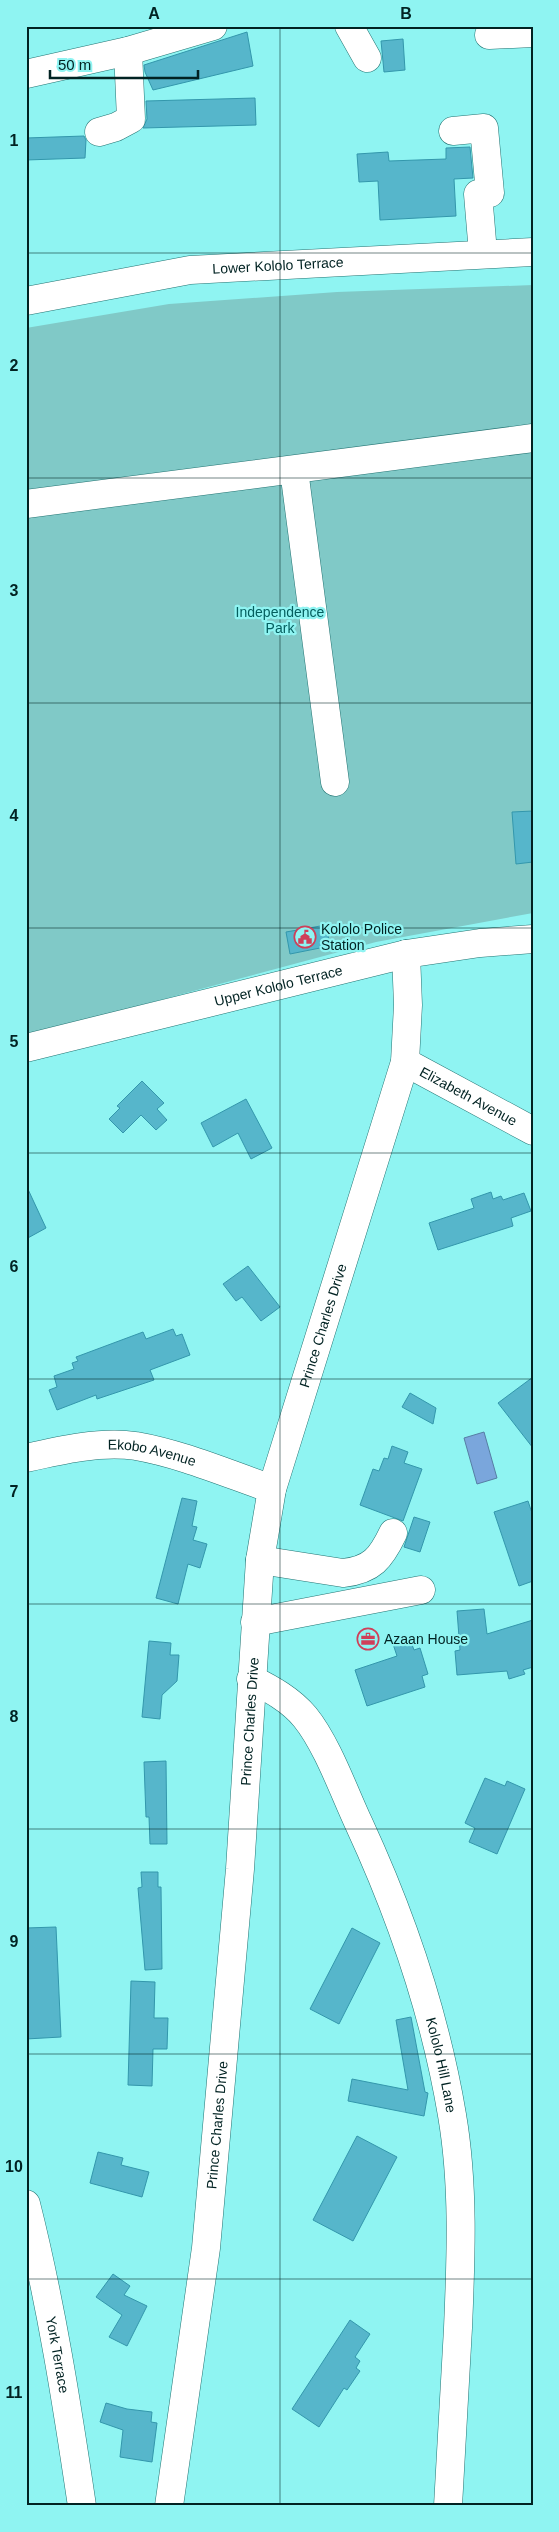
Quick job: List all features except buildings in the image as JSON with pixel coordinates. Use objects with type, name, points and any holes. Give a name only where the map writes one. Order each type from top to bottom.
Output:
[{"type":"street","points":[[26,74],[128,51],[213,26]]},
{"type":"street","points":[[349,26],[367,58]]},
{"type":"street","points":[[489,35],[533,33]]},
{"type":"street","points":[[99,132],[116,127],[131,119],[128,51]]},
{"type":"street","points":[[452,131],[484,128],[490,193],[478,194],[483,253]]},
{"type":"street","name":"Lower Kololo Terrace","points":[[26,301],[190,270],[483,253],[533,252]]},
{"type":"street","points":[[26,504],[533,438]]},
{"type":"street","points":[[294,470],[335,782]]},
{"type":"street","name":"Upper Kololo Terrace","points":[[26,1048],[406,954],[480,943],[533,939]]},
{"type":"street","name":"Prince Charles Drive","points":[[169,2506],[206,2248],[240,1869],[260,1560],[272,1489],[405,1062],[408,1005],[406,954]]},
{"type":"street","name":"Elizabeth Avenue","points":[[405,1062],[533,1131]]},
{"type":"street","name":"Ekobo Avenue","points":[[26,1458],[65,1450],[100,1446],[136,1446],[272,1489]]},
{"type":"street","points":[[260,1560],[343,1574],[356,1572],[381,1557],[393,1533]]},
{"type":"street","points":[[255,1622],[421,1590]]},
{"type":"street","name":"Kololo Hill Lane","points":[[251,1679],[283,1697],[304,1715],[320,1742],[355,1817],[403,1929],[432,2022],[452,2116],[459,2186],[462,2258],[448,2506]]},
{"type":"street","points":[[249,1724],[282,1710],[304,1715]]},
{"type":"street","name":"York Terrace","points":[[26,2204],[37,2247],[67,2402],[82,2506]]},
{"type":"green space","name":"Independence Park","points":[[533,285],[533,913],[376,942],[26,1036],[26,328],[169,304],[337,292]]},
{"type":"shaded area","points":[[484,1432],[497,1478],[477,1484],[464,1438]]},
{"type":"place","name":"Kololo Police Station","points":[[305,937]]},
{"type":"place","name":"Azaan House","points":[[368,1639]]}]
